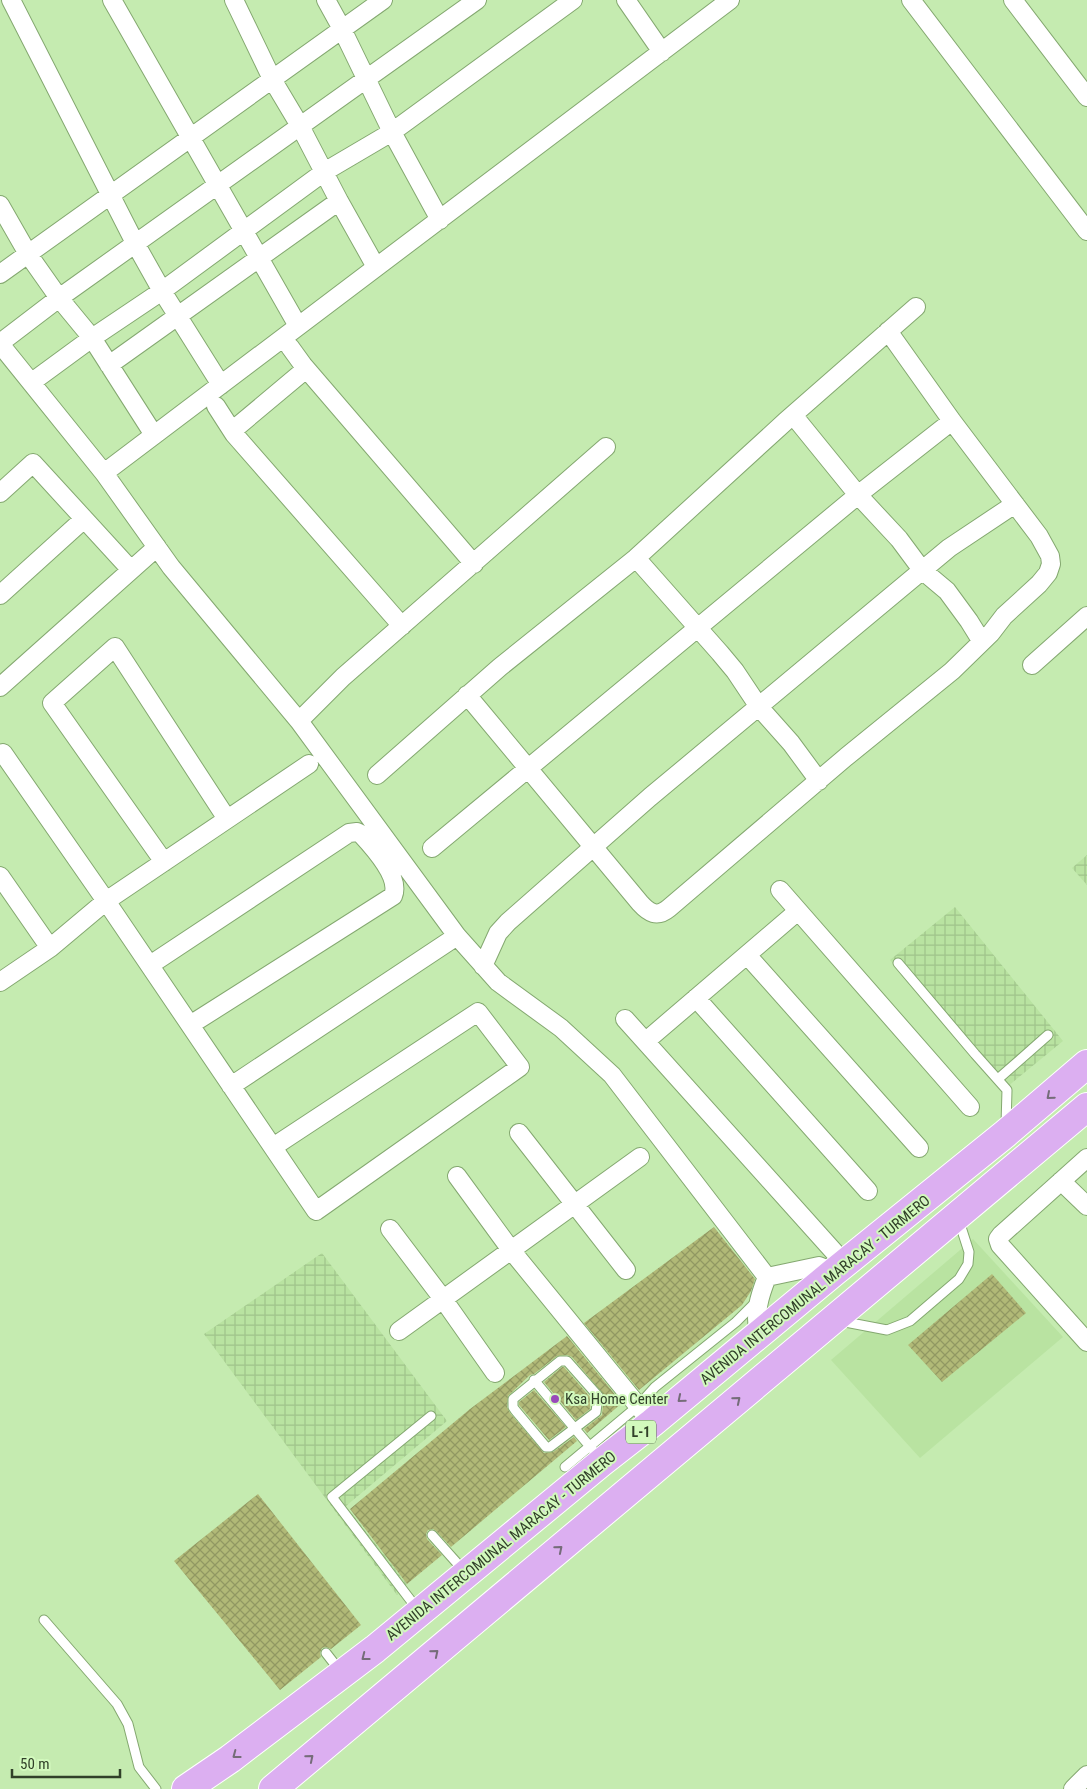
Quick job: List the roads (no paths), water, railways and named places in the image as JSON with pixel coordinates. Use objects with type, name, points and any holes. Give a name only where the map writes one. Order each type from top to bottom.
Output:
[{"type":"main road","name":"AVENIDA INTERCOMUNAL MARACAY - TURMERO","points":[[186,1789],[230,1759],[335,1664],[420,1612],[466,1574],[596,1454],[645,1415],[759,1335],[1006,1134],[1087,1064]]},
{"type":"main road","name":"AVENIDA INTERCOMUNAL MARACAY - TURMERO","points":[[272,1789],[953,1217],[1087,1107]]},
{"type":"street","points":[[0,5],[10,0],[135,243],[162,291],[221,385]]},
{"type":"street","points":[[112,0],[298,326]]},
{"type":"street","points":[[234,0],[272,79],[300,126],[376,267]]},
{"type":"street","points":[[326,0],[392,132],[440,220]]},
{"type":"street","points":[[0,274],[383,0]]},
{"type":"street","points":[[477,0],[135,243],[0,344],[104,472],[171,567],[299,721],[457,936],[498,982],[561,1028],[612,1075],[767,1277]]},
{"type":"street","points":[[32,382],[92,338],[162,291],[324,172],[392,132],[572,0]]},
{"type":"street","points":[[626,0],[662,52]]},
{"type":"street","points":[[104,472],[730,0]]},
{"type":"street","points":[[911,0],[1081,212],[1087,231]]},
{"type":"street","points":[[1013,0],[1087,97]]},
{"type":"street","points":[[109,364],[339,201]]},
{"type":"street","points":[[0,205],[28,254],[59,298],[92,338],[154,435]]},
{"type":"street","points":[[377,774],[500,667],[636,558],[793,415],[916,308]]},
{"type":"street","points":[[467,695],[647,911],[660,913],[669,908],[952,670],[982,642],[1010,609],[1039,584],[1048,573],[1051,564],[1050,556],[1039,536],[952,421],[888,331]]},
{"type":"street","points":[[290,347],[306,369],[474,564]]},
{"type":"street","points":[[232,431],[306,369]]},
{"type":"street","points":[[216,406],[232,431],[402,626]]},
{"type":"street","points":[[793,415],[922,570],[946,591],[982,642]]},
{"type":"street","points":[[432,848],[696,628],[858,495],[952,421]]},
{"type":"street","points":[[299,721],[343,677],[606,447]]},
{"type":"street","points":[[0,493],[33,463],[131,570]]},
{"type":"street","points":[[483,966],[498,933],[650,797],[949,548],[1015,504]]},
{"type":"street","points":[[0,595],[84,519]]},
{"type":"street","points":[[0,687],[157,547]]},
{"type":"street","points":[[636,558],[735,671],[759,707],[791,743],[819,781]]},
{"type":"street","points":[[1032,665],[1087,616]]},
{"type":"street","points":[[164,862],[52,703],[115,647],[227,819]]},
{"type":"street","points":[[0,755],[4,753],[316,1211],[520,1067],[478,1012],[273,1147]]},
{"type":"street","points":[[0,982],[50,948],[106,901],[309,764]]},
{"type":"street","points":[[150,965],[349,834],[357,832],[361,834],[390,871],[395,883],[393,896],[190,1025]]},
{"type":"street","points":[[0,876],[50,948]]},
{"type":"street","points":[[780,890],[970,1107]]},
{"type":"street","points":[[646,1041],[798,911]]},
{"type":"street","points":[[231,1086],[457,936]]},
{"type":"street","points":[[747,955],[919,1148]]},
{"type":"street","points":[[696,998],[868,1191]]},
{"type":"street","points":[[625,1019],[646,1041],[840,1268]]},
{"type":"street","points":[[519,1133],[626,1270]]},
{"type":"street","points":[[399,1332],[640,1157]]},
{"type":"street","points":[[1087,1158],[1000,1235],[998,1239],[1000,1245],[1087,1342]]},
{"type":"street","points":[[457,1176],[511,1250],[645,1415]]},
{"type":"street","points":[[1061,1181],[1087,1206]]},
{"type":"street","points":[[390,1229],[443,1299],[495,1373]]},
{"type":"street","points":[[767,1277],[819,1266],[830,1269],[840,1268]]},
{"type":"street","points":[[759,1335],[756,1318],[759,1299],[767,1277]]},
{"type":"street","points":[[1073,1789],[1087,1775]]},
{"type":"lane","points":[[898,963],[974,1054],[1007,1090],[1006,1134]]},
{"type":"lane","points":[[998,1079],[1048,1035]]},
{"type":"lane","points":[[830,1322],[844,1321],[887,1330],[910,1321],[959,1279],[968,1264],[969,1252],[960,1224],[953,1217]]},
{"type":"lane","points":[[645,1415],[655,1387],[736,1322],[759,1299]]},
{"type":"lane","points":[[560,1361],[567,1361],[598,1396],[596,1412],[550,1447],[546,1447],[513,1407],[513,1399],[534,1380],[560,1361]]},
{"type":"lane","points":[[534,1380],[596,1454],[565,1467]]},
{"type":"lane","points":[[420,1612],[332,1497],[431,1416]]},
{"type":"lane","points":[[432,1535],[466,1574]]},
{"type":"lane","points":[[44,1620],[117,1704],[128,1724],[139,1767],[156,1789]]},
{"type":"place","name":"Ksa Home Center","points":[[555,1399]]}]
